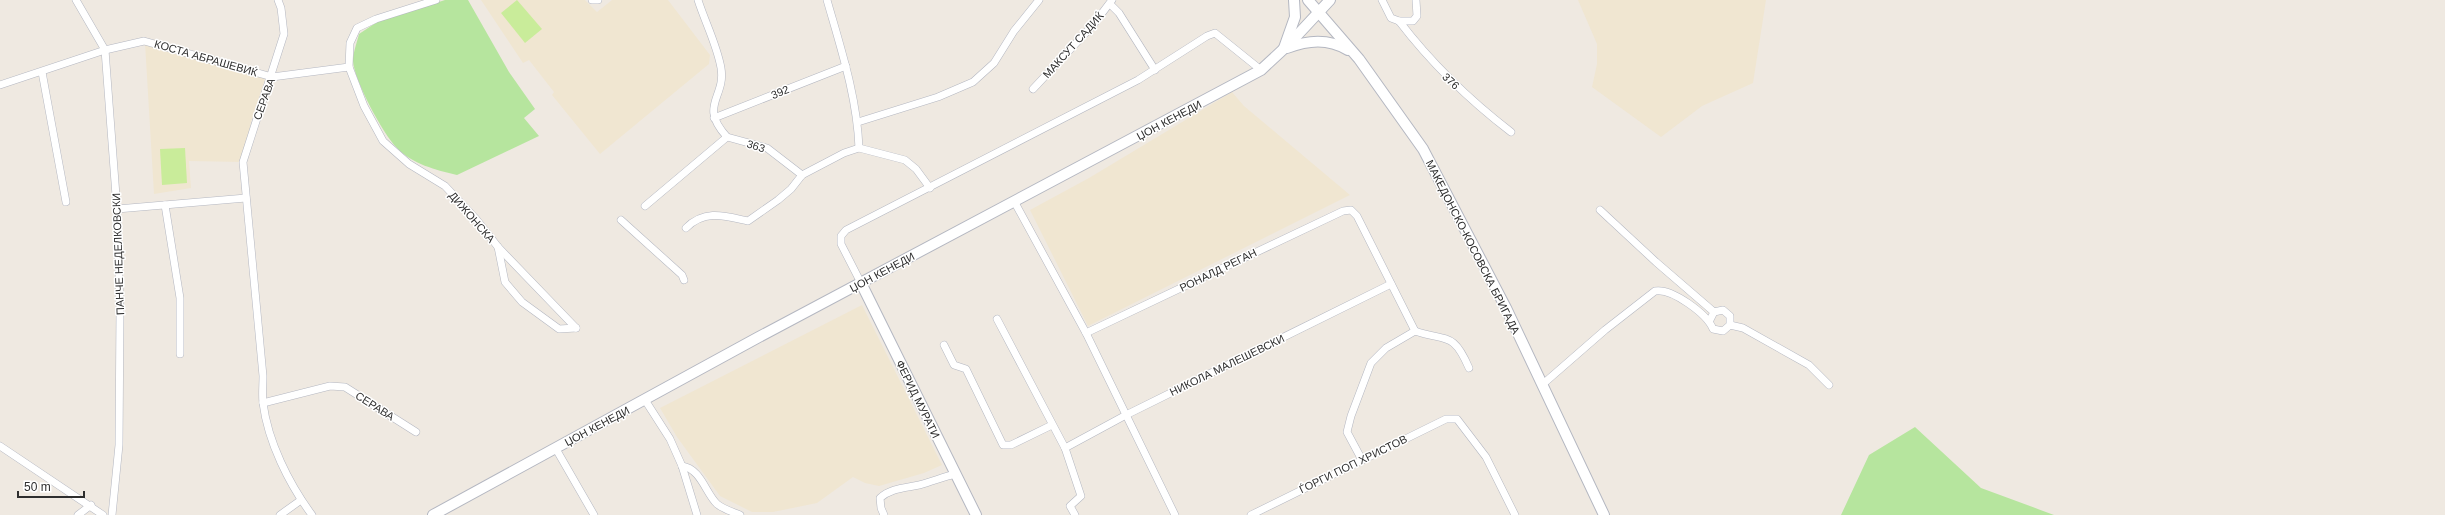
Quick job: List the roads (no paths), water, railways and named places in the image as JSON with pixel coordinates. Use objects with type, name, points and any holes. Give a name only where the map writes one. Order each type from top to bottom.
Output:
[{"type":"street","name":"ПАНЧЕ НЕДЕЛКОВСКИ","points":[[76,0],[105,50],[117,209],[120,310],[119,445],[112,515]]},
{"type":"street","name":"СЕРАВА","points":[[278,0],[281,8],[284,34],[272,77],[243,162],[263,376],[263,403],[274,444],[301,500],[312,515]]},
{"type":"street","points":[[349,67],[350,43],[357,28],[376,19],[436,0]]},
{"type":"street","points":[[592,0],[598,0]]},
{"type":"street","points":[[645,206],[726,137],[714,118],[712,109],[720,85],[721,68],[698,0]]},
{"type":"street","points":[[827,0],[846,66],[858,122],[859,148]]},
{"type":"street","points":[[858,122],[938,97],[973,82],[994,63],[1014,32],[1039,0]]},
{"type":"street","points":[[1283,50],[1295,17],[1294,0]]},
{"type":"street","name":"МАКЕДОНСКО-КОСОВСКА БРИГАДА","points":[[1308,0],[1382,89],[1423,149],[1506,308],[1604,515]]},
{"type":"street","name":"ЏОН КЕНЕДИ","points":[[433,515],[861,283],[1014,201],[1129,142],[1261,70],[1283,50],[1330,0]]},
{"type":"street","name":"376","points":[[1382,0],[1391,18],[1399,21],[1436,67],[1483,110],[1511,132]]},
{"type":"street","points":[[1399,21],[1413,21],[1417,16],[1416,0]]},
{"type":"street","points":[[1111,2],[1120,12],[1155,70]]},
{"type":"street","name":"МАКСУТ САДИЌ","points":[[1033,89],[1111,2]]},
{"type":"street","points":[[861,283],[841,244],[843,233],[1155,70],[1196,42],[1215,33],[1261,70]]},
{"type":"street","name":"КОСТА АБРАШЕВИЌ","points":[[0,85],[105,50],[144,41],[272,77],[349,67]]},
{"type":"street","points":[[1283,50],[1297,44],[1323,41],[1335,43],[1354,54]]},
{"type":"street","name":"392","points":[[714,118],[846,66]]},
{"type":"street","name":"ДИЖОНСКА","points":[[349,67],[364,106],[383,142],[408,164],[445,186],[476,219],[498,246],[576,328],[558,329],[522,302],[505,282],[498,246]]},
{"type":"street","points":[[42,72],[66,202]]},
{"type":"street","name":"363","points":[[726,137],[767,148],[802,175]]},
{"type":"street","points":[[686,228],[694,220],[714,214],[748,222],[791,189],[802,175],[844,153],[859,148],[905,160],[916,169],[930,188]]},
{"type":"street","points":[[117,209],[246,198]]},
{"type":"street","points":[[1014,201],[1086,334],[1175,515]]},
{"type":"street","points":[[165,205],[180,298],[180,354]]},
{"type":"street","name":"РОНАЛД РЕГАН","points":[[1086,334],[1343,211],[1351,210],[1357,216],[1391,284]]},
{"type":"street","points":[[1600,210],[1714,312]]},
{"type":"street","points":[[621,220],[682,275],[684,280]]},
{"type":"street","name":"ФЕРИД МУРАТИ","points":[[861,283],[976,515]]},
{"type":"street","points":[[1391,284],[1415,331]]},
{"type":"street","name":"НИКОЛА МАЛЕШЕВСКИ","points":[[1065,448],[1126,415],[1391,284]]},
{"type":"street","points":[[1543,384],[1605,330],[1655,291],[1663,289],[1673,293],[1710,320],[1713,329],[1723,331],[1730,325],[1730,316],[1723,310],[1714,312]]},
{"type":"street","points":[[1710,320],[1714,312]]},
{"type":"street","points":[[997,319],[1065,448],[1081,496],[1070,506],[1075,515]]},
{"type":"street","points":[[1730,325],[1743,328],[1809,365],[1828,386]]},
{"type":"street","points":[[1362,460],[1347,432],[1351,416],[1371,363],[1386,348],[1415,331],[1453,341],[1459,347],[1469,368]]},
{"type":"street","points":[[944,345],[954,365],[966,370],[1003,445],[1012,445],[1052,425]]},
{"type":"street","name":"СЕРАВА","points":[[263,403],[330,386],[345,387],[416,432]]},
{"type":"street","points":[[645,400],[670,439],[682,466],[697,515]]},
{"type":"street","name":"ЃОРГИ ПОП ХРИСТОВ","points":[[1251,515],[1446,419],[1457,419],[1486,457],[1515,515]]},
{"type":"street","points":[[0,446],[103,515]]},
{"type":"street","points":[[556,449],[594,515]]},
{"type":"street","points":[[682,466],[690,468],[697,474],[719,505],[740,515]]},
{"type":"street","points":[[884,515],[881,508],[880,498],[885,494],[900,487],[919,484],[955,474]]},
{"type":"street","points":[[280,515],[301,500]]},
{"type":"street","points":[[78,515],[90,505]]}]
